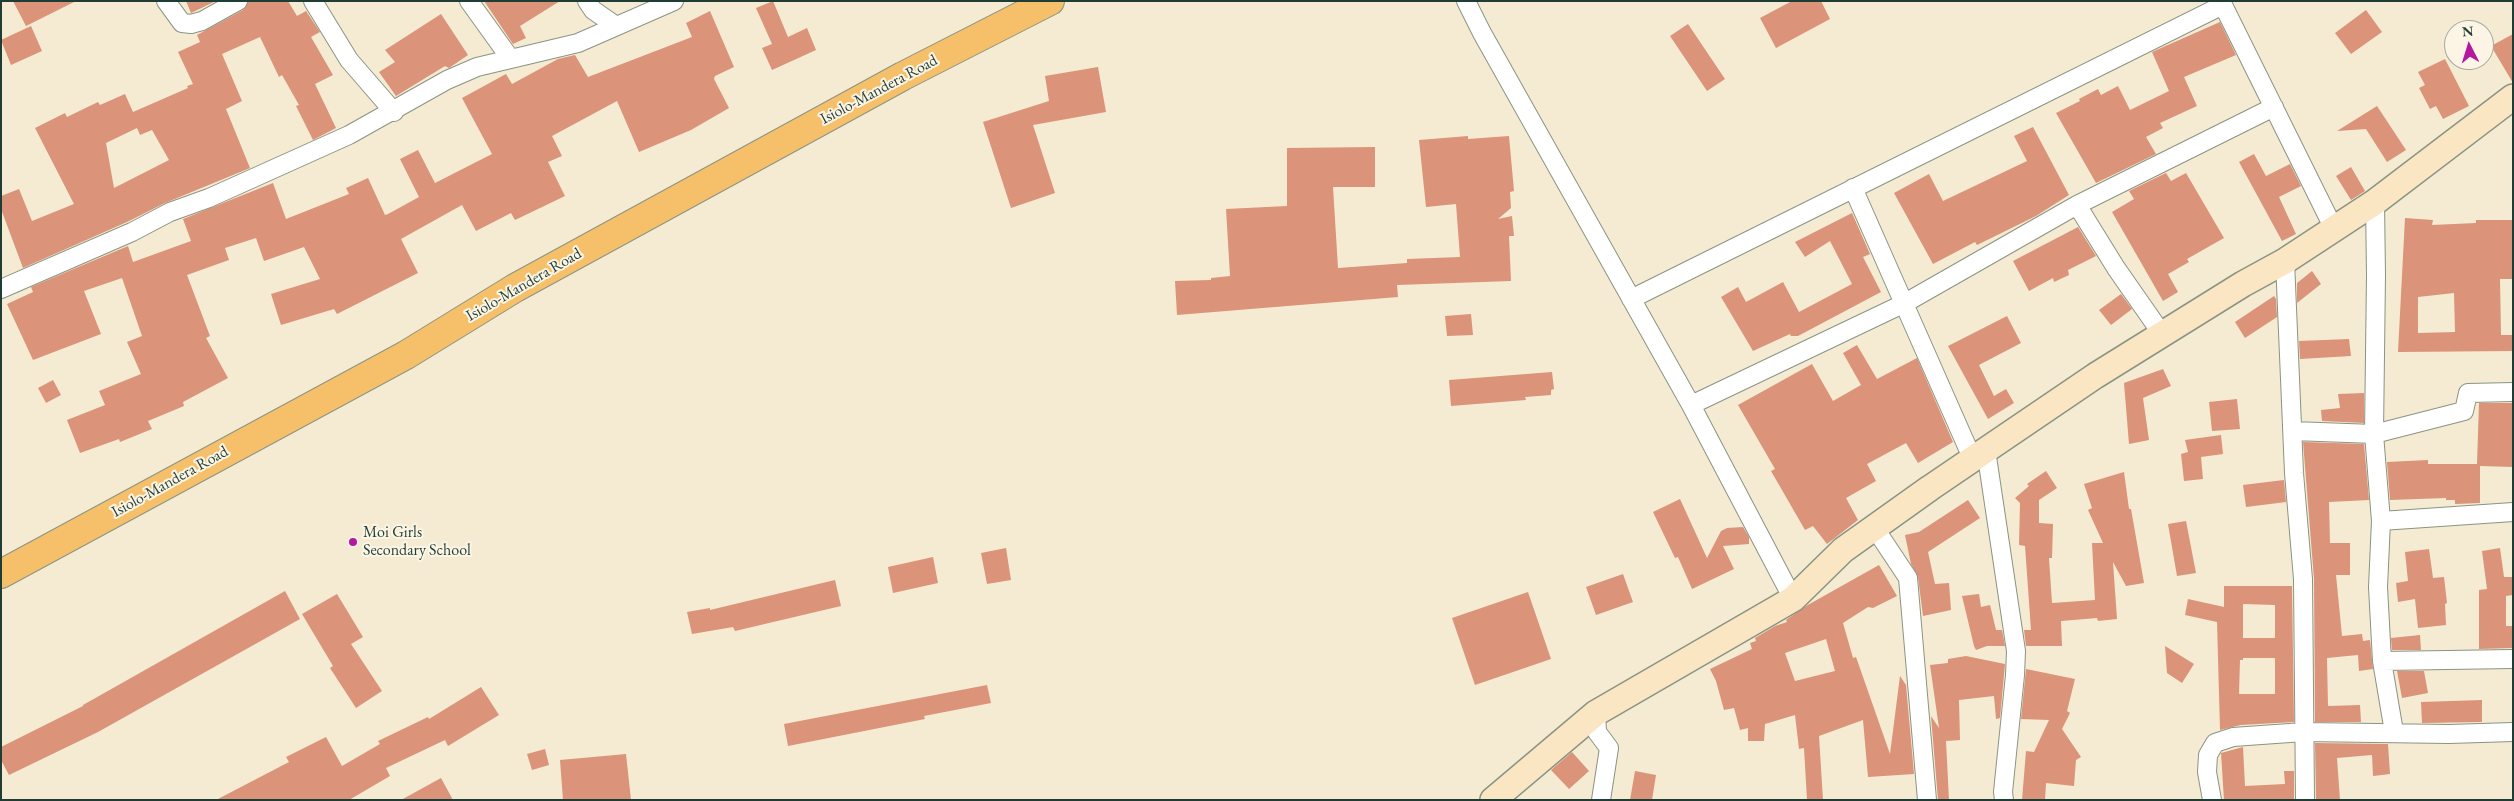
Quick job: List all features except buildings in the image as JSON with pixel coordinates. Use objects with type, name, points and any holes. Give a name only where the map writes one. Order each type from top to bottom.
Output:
[{"type":"highway","name":"Isiolo-Mandera Road","points":[[1,574],[406,355],[515,288],[903,76],[1050,1]]},
{"type":"main road","points":[[1493,800],[1596,713],[1793,599],[1843,550],[1874,527],[2095,376],[2243,284],[2286,261],[2375,202],[2513,97]]},
{"type":"street","points":[[166,1],[182,23],[191,24],[202,21],[238,1]]},
{"type":"street","points":[[313,1],[349,60],[394,112]]},
{"type":"street","points":[[469,1],[510,58]]},
{"type":"street","points":[[587,1],[593,10],[616,26]]},
{"type":"street","points":[[1,289],[125,236],[170,212],[254,178],[394,112],[455,77],[477,67],[578,43],[674,1]]},
{"type":"street","points":[[1466,1],[1486,42],[1691,405],[1793,599]]},
{"type":"street","points":[[1631,299],[2222,3],[2334,229]]},
{"type":"street","points":[[1691,405],[1905,303],[2078,205],[2274,107]]},
{"type":"street","points":[[1853,188],[1905,303],[1979,455],[2016,651],[2003,792],[2004,800]]},
{"type":"street","points":[[2375,202],[2374,434],[2381,520],[2378,587],[2382,661],[2394,732]]},
{"type":"street","points":[[2078,205],[2116,268],[2162,334]]},
{"type":"street","points":[[2286,261],[2294,431],[2294,474],[2303,579],[2305,800]]},
{"type":"street","points":[[2294,431],[2374,434],[2464,411],[2468,393],[2513,392]]},
{"type":"street","points":[[2381,520],[2513,512]]},
{"type":"street","points":[[1874,527],[1908,578],[1927,800]]},
{"type":"street","points":[[2382,661],[2513,659]]},
{"type":"street","points":[[1596,713],[1597,732],[1610,748],[1601,800]]},
{"type":"street","points":[[2212,800],[2208,755],[2215,744],[2233,737],[2304,732],[2449,734],[2513,732]]},
{"type":"place","name":"Moi Girls Secondary School","points":[[353,542]]}]
